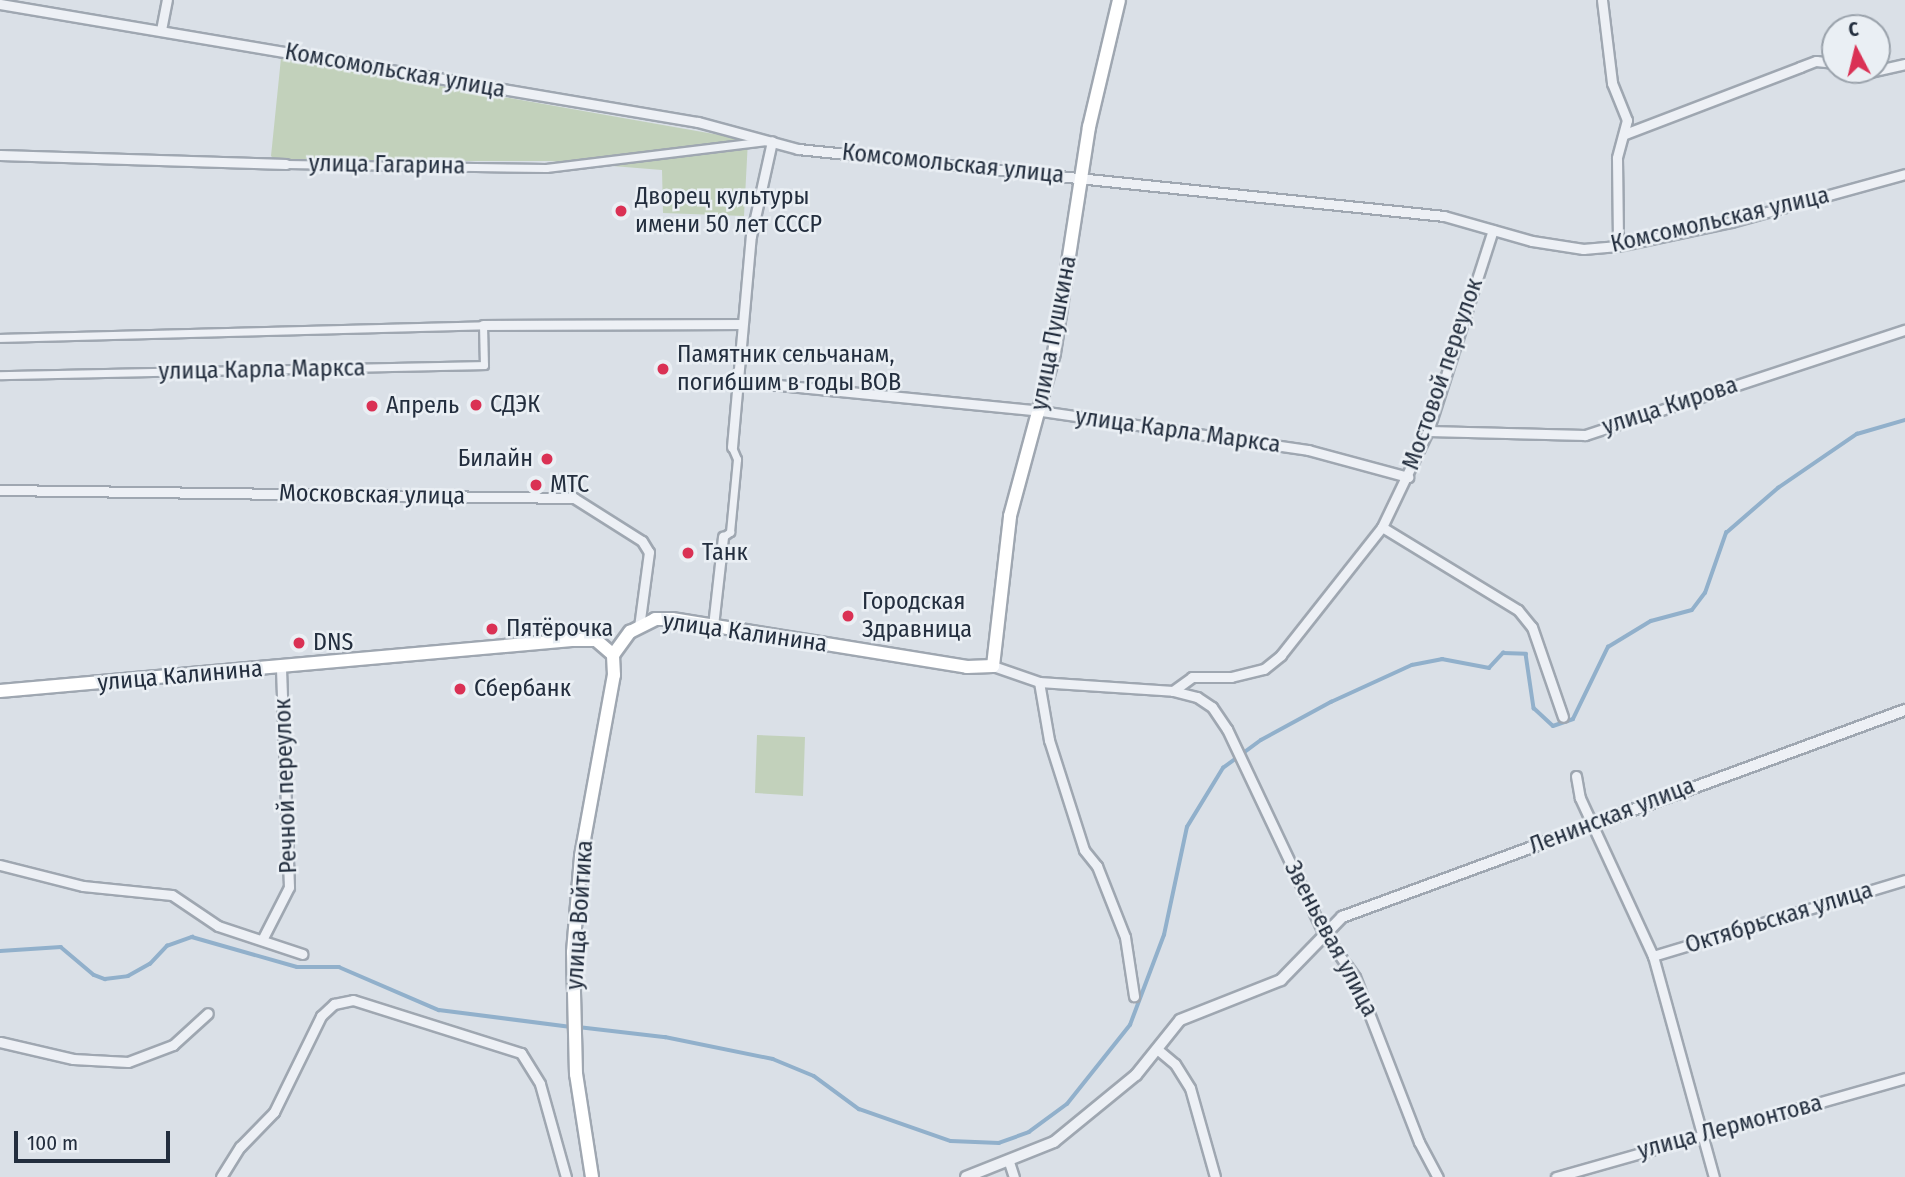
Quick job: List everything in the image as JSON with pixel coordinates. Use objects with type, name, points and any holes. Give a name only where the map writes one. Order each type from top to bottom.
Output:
[{"type":"main road","name":"улица Пушкина","points":[[993,666],[1010,516],[1041,411],[1081,177],[1119,0]]},
{"type":"main road","name":"улица Калинина","points":[[0,691],[572,640],[596,640],[613,654],[622,640],[639,627],[663,619],[967,667],[993,666]]},
{"type":"main road","name":"улица Войтика","points":[[592,1177],[576,1074],[574,1005],[581,856],[614,675],[613,654]]},
{"type":"street","points":[[161,30],[167,0]]},
{"type":"street","points":[[1602,0],[1612,82],[1627,120],[1617,158],[1618,246]]},
{"type":"street","name":"Комсомольская улица","points":[[0,4],[698,122],[819,152],[1444,216],[1493,230],[1583,249],[1618,246],[1731,222],[1905,174]]},
{"type":"street","points":[[1625,134],[1808,64],[1821,64]]},
{"type":"street","points":[[713,626],[723,537],[730,532],[737,459],[732,447],[751,236],[772,141]]},
{"type":"street","name":"улица Гагарина","points":[[0,155],[285,164],[546,168],[772,141]]},
{"type":"street","name":"Мостовой переулок","points":[[1173,691],[1192,677],[1231,677],[1264,669],[1281,655],[1382,527],[1428,431],[1493,230]]},
{"type":"street","name":"улица Карла Маркса","points":[[0,338],[483,325],[741,324]]},
{"type":"street","name":"улица Карла Маркса","points":[[0,375],[484,365],[483,325]]},
{"type":"street","name":"улица Кирова","points":[[1428,431],[1585,435],[1905,330]]},
{"type":"street","name":"улица Карла Маркса","points":[[737,381],[1041,411],[1308,450],[1408,477]]},
{"type":"street","name":"Московская улица","points":[[0,490],[574,498],[642,541],[649,552],[639,627]]},
{"type":"street","points":[[1382,527],[1518,610],[1532,627],[1563,717]]},
{"type":"street","name":"улица Калинина","points":[[993,666],[1039,682],[1173,691],[1197,697],[1212,708],[1232,741]]},
{"type":"street","name":"Речной переулок","points":[[262,940],[289,887],[281,667]]},
{"type":"street","points":[[1039,682],[1049,740],[1084,850],[1097,866],[1125,937],[1134,996]]},
{"type":"street","name":"Ленинская улица","points":[[966,1177],[1054,1142],[1099,1110],[1157,1049],[1180,1020],[1194,1011],[1253,994],[1280,980],[1323,932],[1367,906],[1905,710]]},
{"type":"street","name":"Звеньевая улица","points":[[1232,741],[1323,932],[1355,977],[1419,1142],[1438,1177]]},
{"type":"street","points":[[1576,776],[1592,824],[1653,956],[1714,1177]]},
{"type":"street","points":[[0,865],[83,886],[172,895],[218,926],[302,954]]},
{"type":"street","name":"Октябрьская улица","points":[[1653,956],[1905,880]]},
{"type":"street","points":[[220,1177],[240,1147],[274,1112],[321,1016],[334,1004],[353,1000],[521,1053],[540,1084],[566,1177]]},
{"type":"street","points":[[0,1042],[73,1059],[128,1062],[173,1045],[208,1013]]},
{"type":"street","points":[[1157,1049],[1175,1064],[1190,1088],[1215,1177]]},
{"type":"street","name":"улица Лермонтова","points":[[1556,1177],[1905,1078]]},
{"type":"street","points":[[1009,1162],[1014,1177]]},
{"type":"green space","points":[[281,58],[748,140],[744,216],[663,213],[662,170],[550,161],[276,161],[271,156]]},
{"type":"green space","points":[[757,735],[805,737],[803,796],[755,793]]},
{"type":"waterway","points":[[578,1027],[665,1037],[773,1059],[814,1076],[859,1109],[951,1141],[999,1143],[1029,1132],[1067,1104],[1130,1025],[1164,935],[1187,827],[1223,768],[1261,740],[1331,702],[1412,665],[1442,659],[1489,668],[1503,653],[1526,654],[1534,708],[1553,726],[1573,719],[1608,647],[1651,621],[1692,610],[1705,593],[1726,533],[1778,488],[1857,434],[1905,420]]},
{"type":"waterway","points":[[0,951],[61,947],[94,975],[105,979],[128,976],[150,964],[167,946],[192,937],[297,967],[339,967],[439,1010],[571,1027]]},
{"type":"place","name":"Дворец культуры имени 50 лет СССР","points":[[621,211]]},
{"type":"place","name":"Памятник сельчанам, погибшим в годы ВОВ","points":[[663,369]]},
{"type":"place","name":"СДЭК","points":[[476,405]]},
{"type":"place","name":"Апрель","points":[[372,406]]},
{"type":"place","name":"Билайн","points":[[547,459]]},
{"type":"place","name":"МТС","points":[[536,485]]},
{"type":"place","name":"Танк","points":[[688,553]]},
{"type":"place","name":"Городская Здравница","points":[[848,616]]},
{"type":"place","name":"Пятёрочка","points":[[492,629]]},
{"type":"place","name":"DNS","points":[[299,643]]},
{"type":"place","name":"Сбербанк","points":[[460,689]]}]
